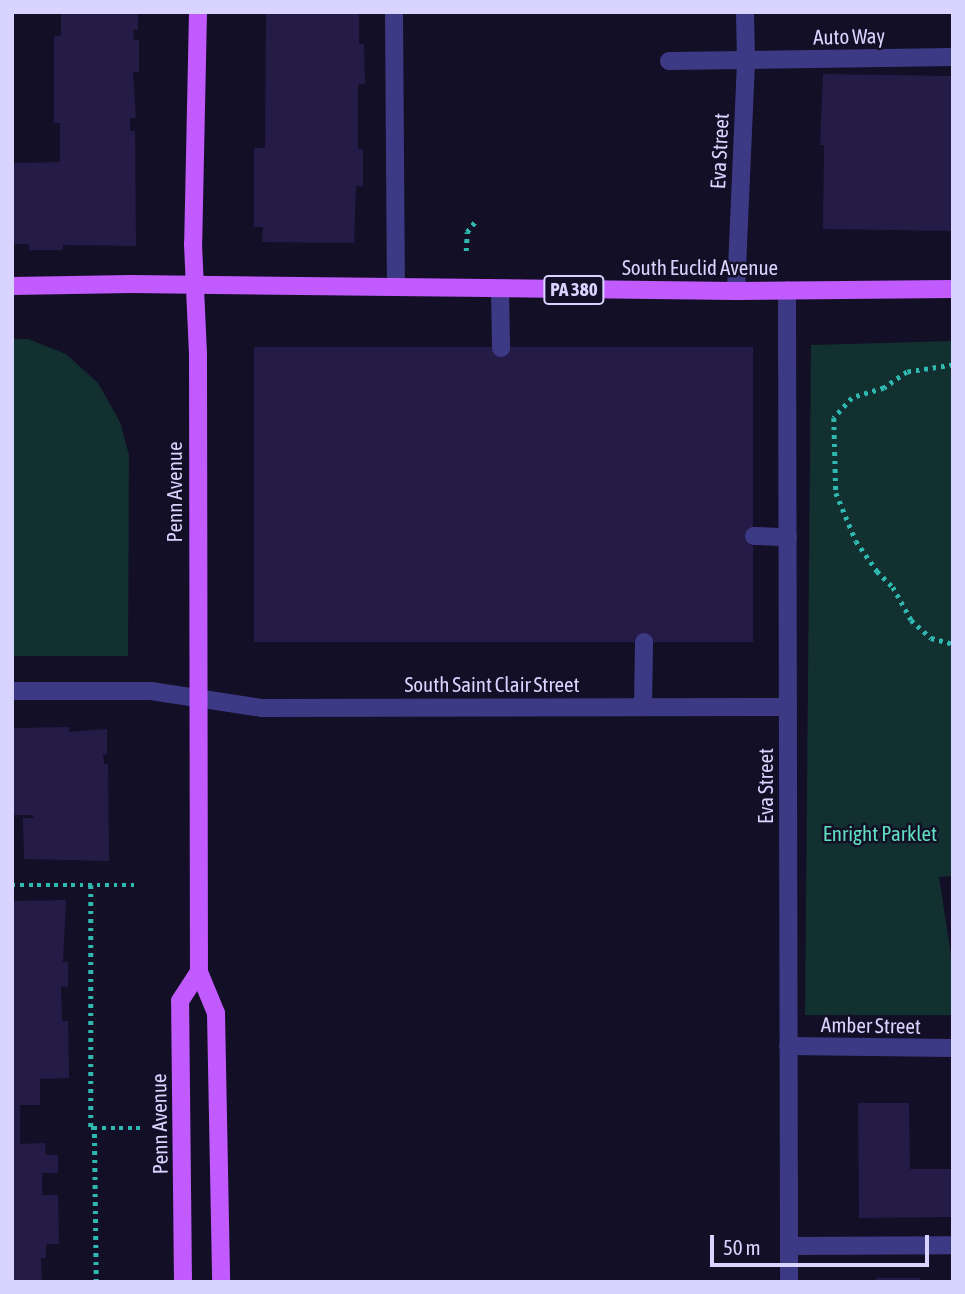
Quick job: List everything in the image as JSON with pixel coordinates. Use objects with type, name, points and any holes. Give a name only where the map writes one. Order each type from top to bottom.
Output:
[{"type":"main road","name":"Penn Avenue","points":[[198,12],[195,286],[198,355],[199,972],[216,1013],[221,1282]]},
{"type":"main road","name":"PA 380","points":[[12,286],[195,286]]},
{"type":"main road","name":"South Euclid Avenue","points":[[195,286],[736,291],[953,289]]},
{"type":"main road","name":"Penn Avenue","points":[[183,1282],[180,1001],[199,972]]},
{"type":"street","points":[[394,12],[396,288]]},
{"type":"street","name":"Eva Street","points":[[736,291],[746,60],[745,12]]},
{"type":"street","name":"Auto Way","points":[[670,61],[953,57]]},
{"type":"street","points":[[500,289],[500,348]]},
{"type":"street","name":"Eva Street","points":[[787,290],[789,1282]]},
{"type":"street","points":[[754,536],[788,537]]},
{"type":"street","points":[[643,707],[644,642]]},
{"type":"street","name":"South Saint Clair Street","points":[[12,691],[151,691],[262,708],[788,708]]},
{"type":"street","name":"Amber Street","points":[[788,1046],[953,1048]]},
{"type":"street","points":[[789,1246],[953,1245]]},
{"type":"path","points":[[467,251],[467,232],[477,219]]},
{"type":"path","points":[[953,365],[907,372],[884,388],[852,398],[834,418],[836,493],[856,541],[877,571],[893,587],[911,620],[931,638],[953,644]]},
{"type":"path","points":[[12,885],[137,885]]},
{"type":"path","points":[[91,885],[91,1128],[94,1128],[96,1282]]},
{"type":"path","points":[[94,1128],[140,1128]]},
{"type":"green space","points":[[12,339],[28,339],[66,354],[98,383],[120,422],[129,455],[128,656],[12,656]]},
{"type":"green space","name":"Enright Parklet","points":[[953,341],[953,876],[939,877],[953,968],[953,1015],[805,1015],[811,345]]},
{"type":"building","points":[[61,12],[138,12],[138,30],[133,30],[134,40],[139,40],[139,72],[133,72],[136,118],[130,118],[130,131],[135,131],[136,246],[63,245],[63,250],[29,250],[29,244],[12,244],[12,163],[60,162],[60,123],[54,123],[54,36],[61,36]]},
{"type":"building","points":[[266,12],[359,12],[359,44],[364,44],[365,84],[358,84],[358,149],[363,149],[363,186],[356,186],[354,243],[262,242],[263,227],[254,227],[254,148],[265,148]]},
{"type":"building","points":[[823,74],[953,76],[953,231],[823,229],[824,145],[820,145]]},
{"type":"building","points":[[254,347],[753,347],[753,642],[254,642]]},
{"type":"building","points":[[69,727],[69,732],[107,729],[107,754],[103,754],[104,764],[108,764],[109,861],[24,859],[23,818],[33,818],[33,815],[12,815],[12,728]]},
{"type":"building","points":[[66,900],[63,962],[68,962],[68,987],[61,986],[62,1021],[68,1021],[69,1078],[40,1079],[40,1105],[20,1105],[20,1144],[45,1143],[46,1155],[58,1155],[58,1173],[42,1173],[42,1195],[58,1195],[59,1244],[46,1244],[46,1258],[41,1258],[42,1282],[12,1282],[12,901]]},
{"type":"building","points":[[858,1103],[909,1103],[910,1169],[953,1169],[953,1217],[859,1218]]},
{"type":"building","points":[[876,1278],[920,1278],[920,1282],[876,1282]]}]
